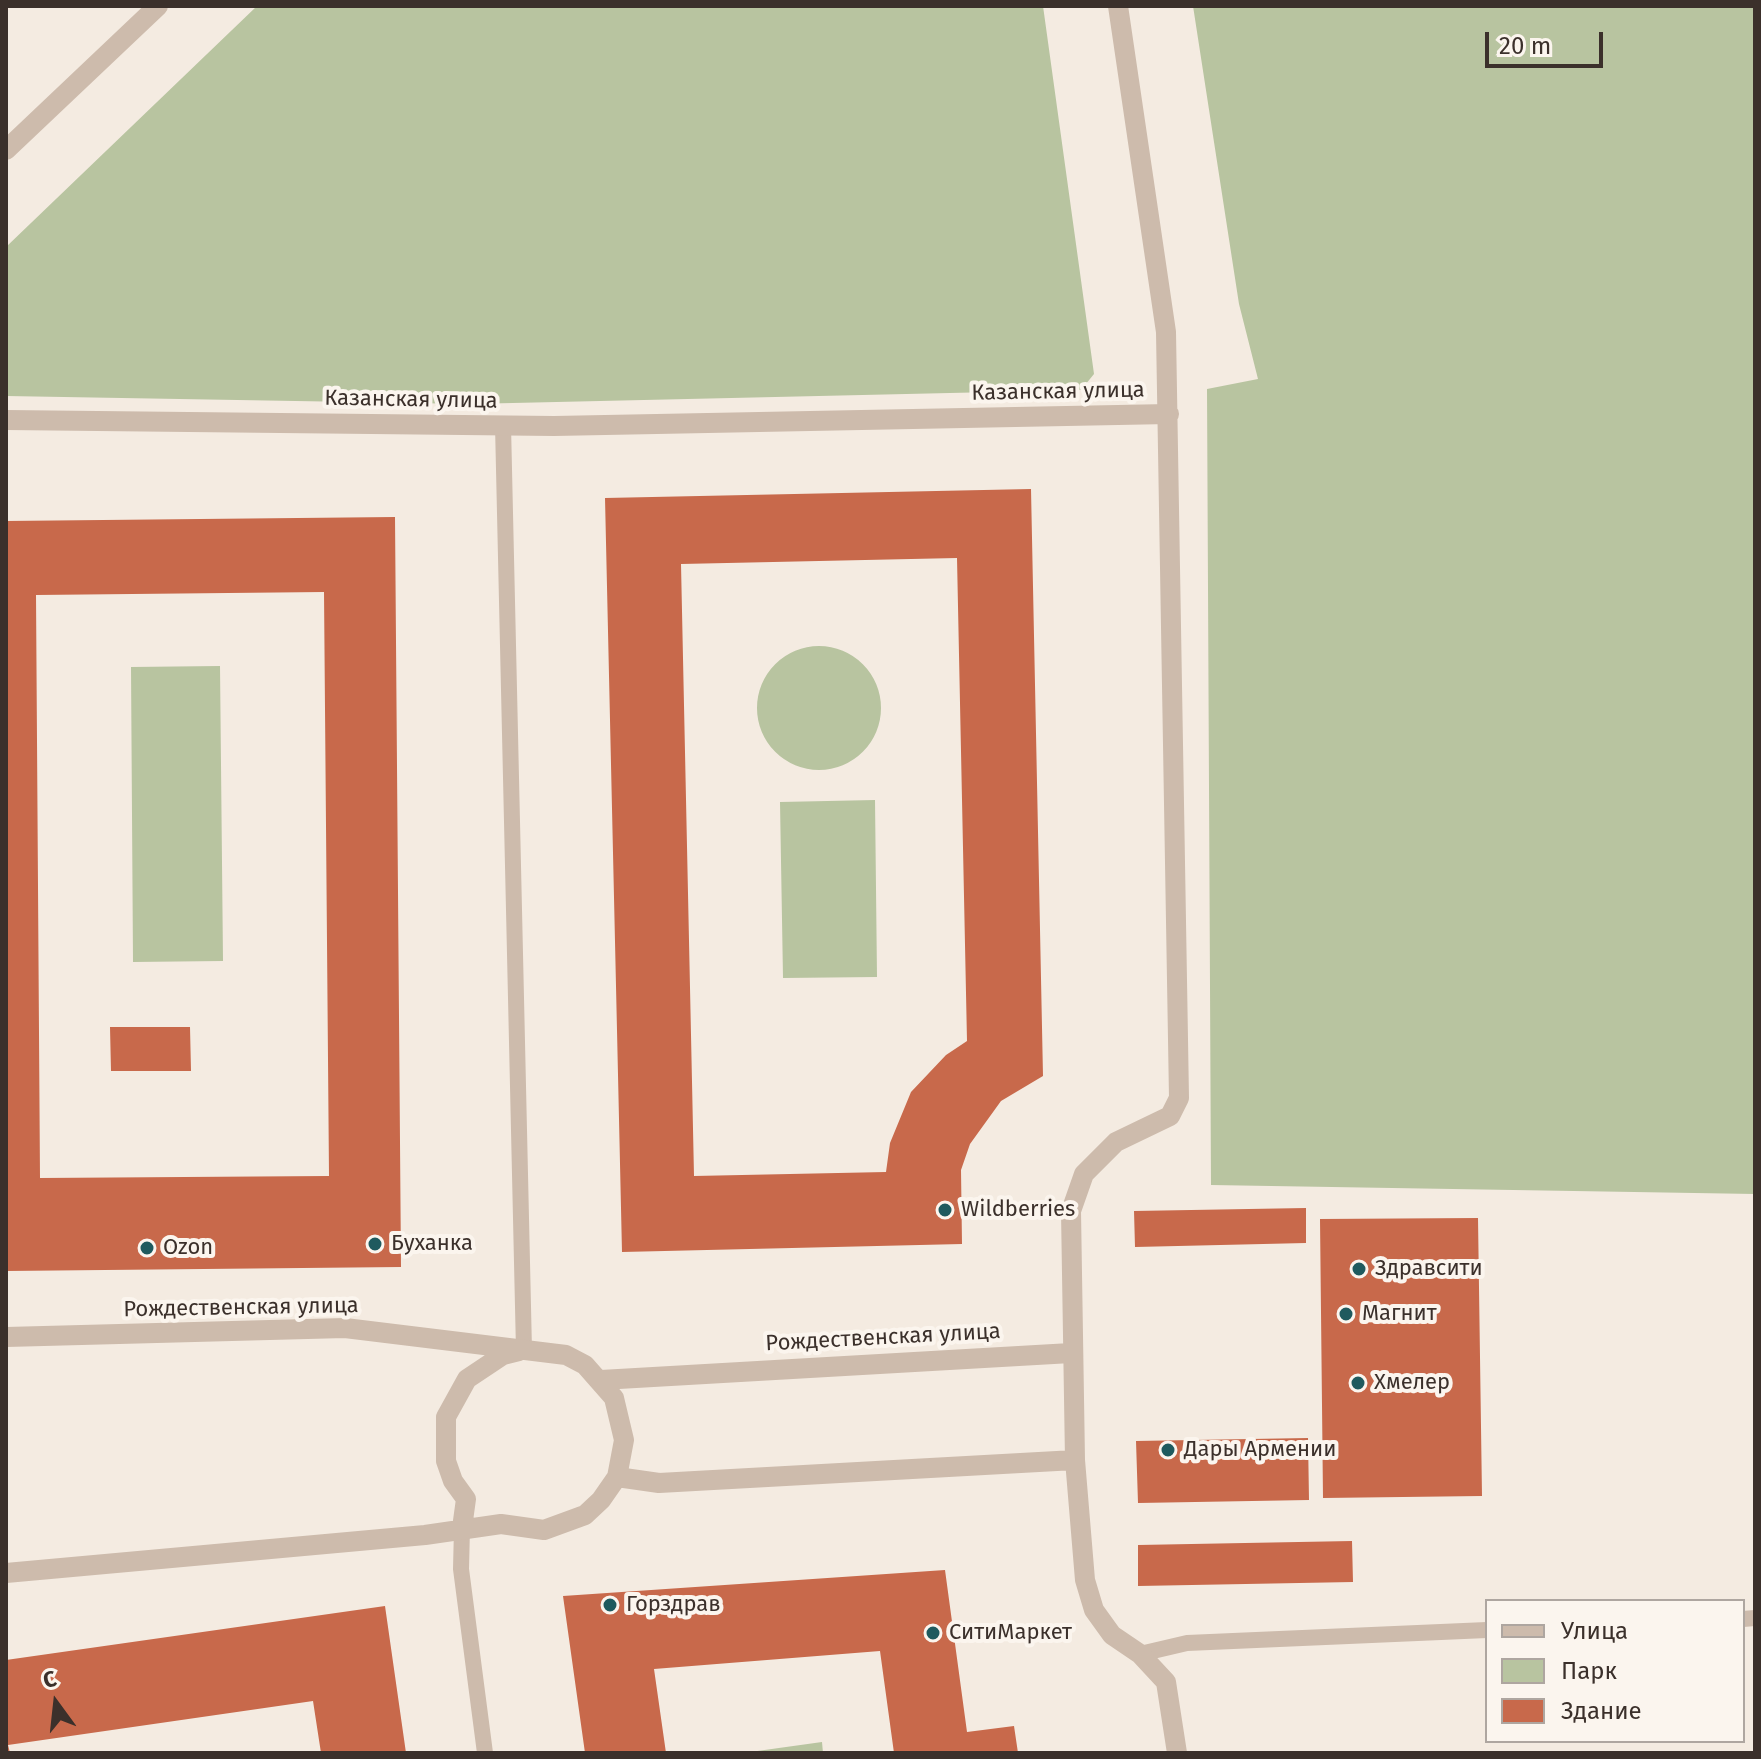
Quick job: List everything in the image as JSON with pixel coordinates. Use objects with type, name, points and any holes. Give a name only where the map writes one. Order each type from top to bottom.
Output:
[{"type":"street","points":[[6,150],[158,6]]},
{"type":"street","points":[[1118,6],[1166,332],[1169,414]]},
{"type":"street","name":"Казанская улица","points":[[6,420],[503,425],[1169,414],[1179,1098],[1170,1116],[1116,1142],[1084,1174],[1071,1211],[1071,1353],[1075,1460],[1085,1580],[1094,1610],[1112,1635],[1140,1654],[1166,1682],[1177,1753]]},
{"type":"street","name":"Рождественская улица","points":[[6,1337],[345,1328],[566,1355],[601,1380],[614,1398],[624,1440],[617,1477]]},
{"type":"street","name":"Рождественская улица","points":[[462,1528],[466,1499],[453,1481],[446,1461],[446,1417],[467,1379],[503,1355],[524,1350]]},
{"type":"street","name":"Рождественская улица","points":[[601,1380],[1071,1353]]},
{"type":"street","points":[[6,1573],[425,1535],[501,1524],[544,1530],[565,1525],[601,1500],[617,1477],[659,1483],[1075,1460]]},
{"type":"lane","points":[[503,425],[524,1350]]},
{"type":"lane","points":[[462,1528],[461,1569],[485,1753]]},
{"type":"lane","points":[[1140,1654],[1187,1643],[1485,1630]]},
{"type":"green space","points":[[257,6],[1043,6],[1094,374],[1081,390],[469,404],[6,396],[6,247]]},
{"type":"green space","points":[[1193,6],[1755,6],[1755,1194],[1211,1185],[1207,389],[1258,379],[1239,304]]},
{"type":"green space","points":[[819,646],[843,651],[863,664],[876,684],[881,708],[876,732],[863,752],[843,765],[819,770],[795,765],[775,752],[762,732],[757,708],[762,684],[775,664],[795,651]]},
{"type":"green space","points":[[220,666],[223,961],[133,962],[131,667]]},
{"type":"green space","points":[[875,800],[877,977],[783,978],[780,802]]},
{"type":"green space","points":[[822,1742],[823,1753],[743,1753]]},
{"type":"building","points":[[1031,489],[1043,1076],[1001,1101],[970,1144],[961,1170],[962,1244],[622,1252],[605,498]],"holes":[[[957,558],[967,1041],[946,1055],[911,1092],[890,1143],[886,1172],[694,1176],[681,564]]]},
{"type":"building","points":[[395,517],[401,1267],[6,1271],[6,521]],"holes":[[[324,592],[329,1176],[40,1178],[36,595]]]},
{"type":"building","points":[[110,1027],[190,1027],[191,1071],[111,1071]]},
{"type":"building","points":[[1306,1208],[1306,1243],[1135,1247],[1134,1211]]},
{"type":"building","points":[[1478,1218],[1482,1496],[1323,1498],[1320,1219]]},
{"type":"building","points":[[1308,1438],[1309,1500],[1138,1503],[1136,1441]]},
{"type":"building","points":[[1352,1541],[1353,1582],[1138,1586],[1138,1545]]},
{"type":"building","points":[[945,1570],[967,1732],[1014,1726],[1018,1753],[894,1753],[880,1651],[654,1669],[666,1753],[585,1753],[563,1596]]},
{"type":"building","points":[[385,1606],[406,1753],[321,1753],[313,1701],[8,1745],[10,1753],[6,1753],[6,1660]]},
{"type":"place","name":"Wildberries","points":[[945,1210]]},
{"type":"place","name":"Буханка","points":[[375,1244]]},
{"type":"place","name":"Ozon","points":[[147,1248]]},
{"type":"place","name":"Здравсити","points":[[1359,1269]]},
{"type":"place","name":"Магнит","points":[[1346,1314]]},
{"type":"place","name":"Хмелер","points":[[1358,1383]]},
{"type":"place","name":"Дары Армении","points":[[1168,1450]]},
{"type":"place","name":"Горздрав","points":[[610,1605]]},
{"type":"place","name":"СитиМаркет","points":[[933,1633]]}]
